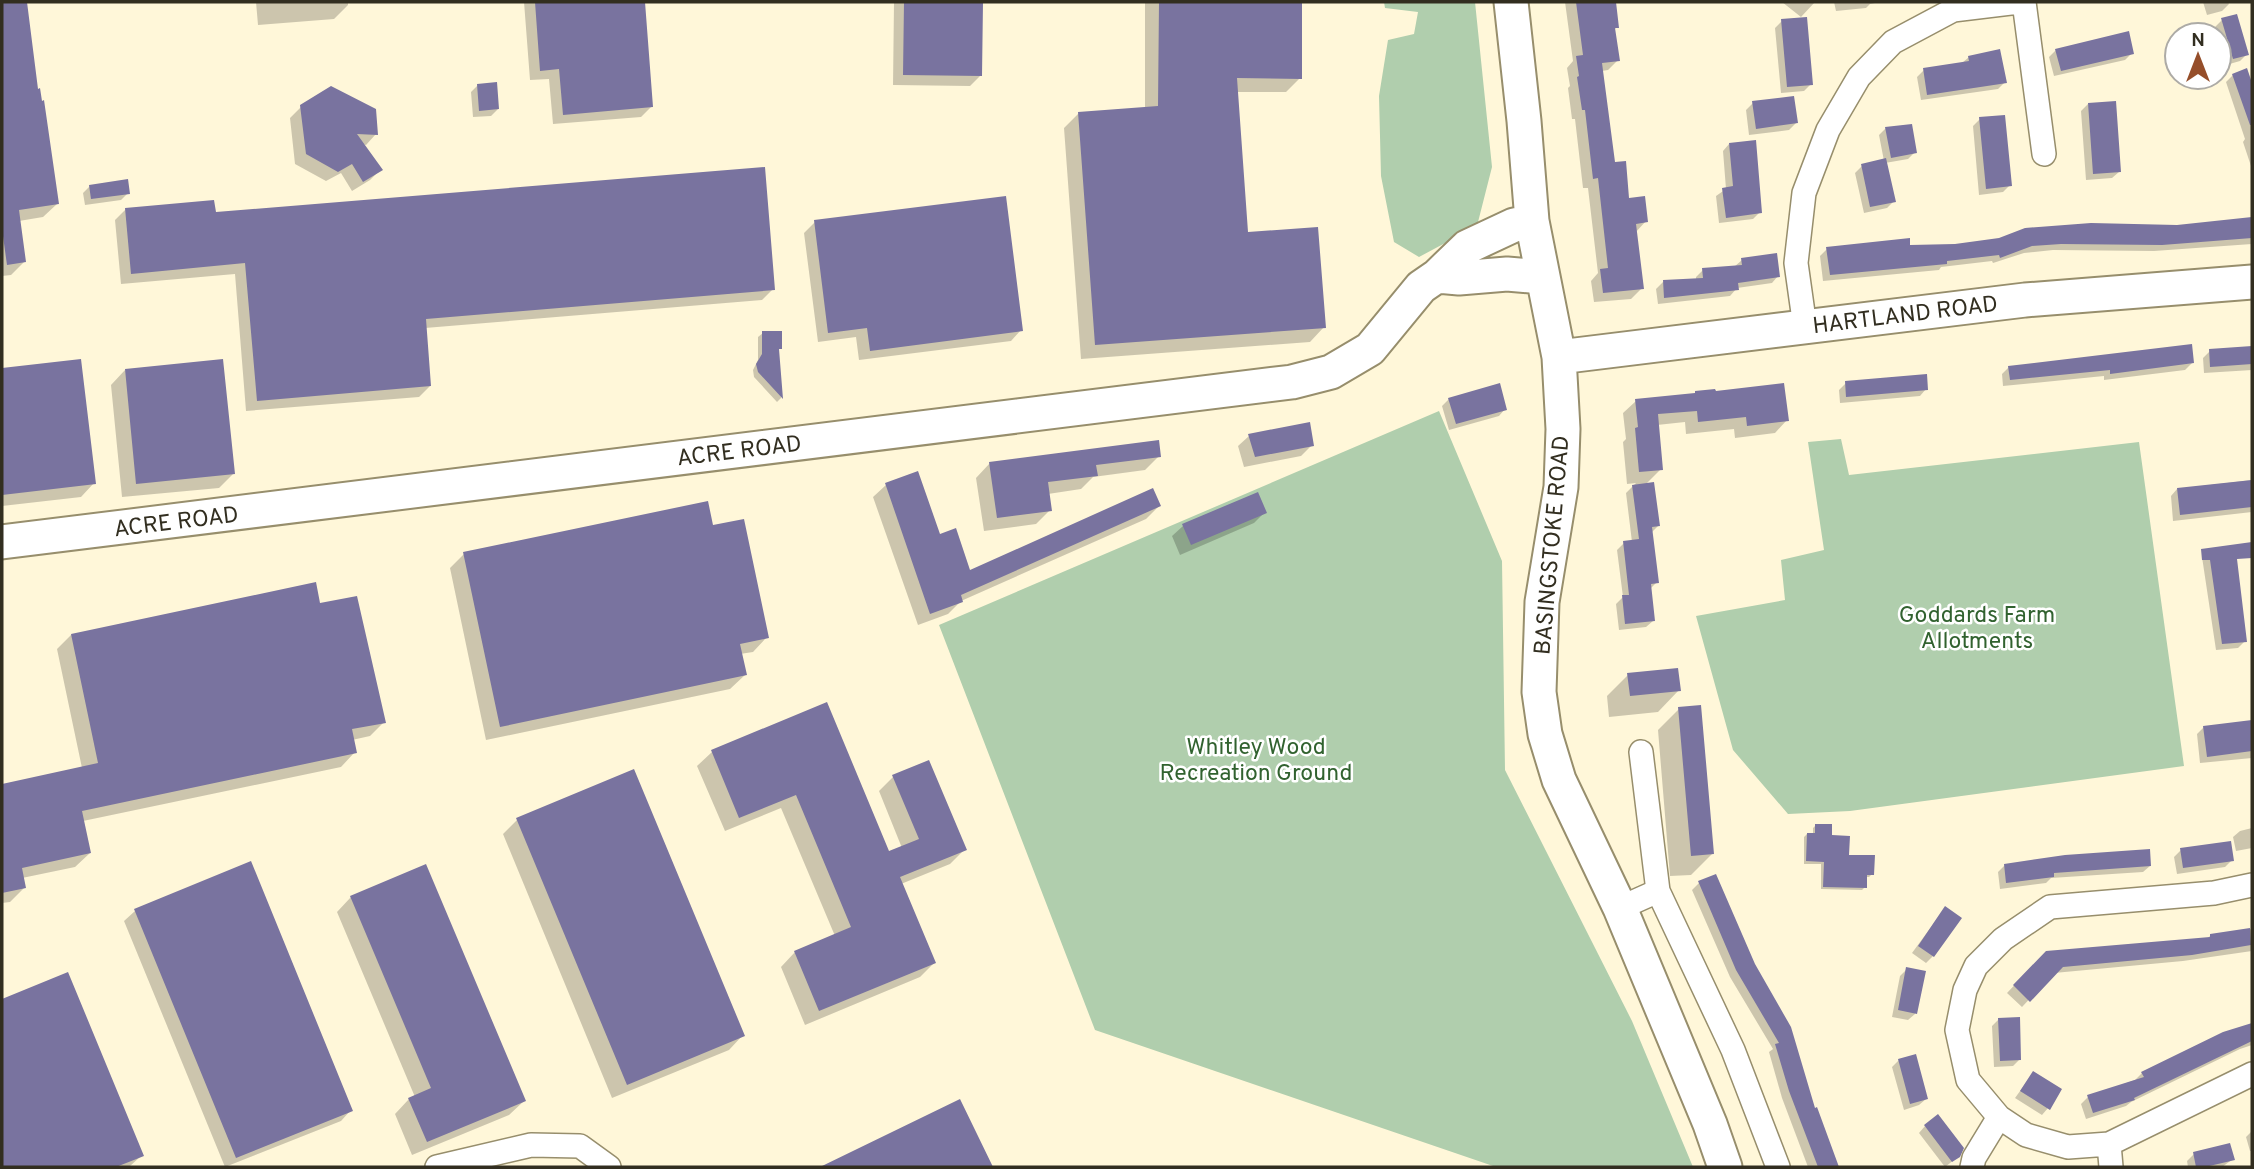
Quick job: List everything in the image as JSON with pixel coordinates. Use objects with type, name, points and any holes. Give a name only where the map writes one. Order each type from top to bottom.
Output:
[{"type":"street","name":"BASINGSTOKE ROAD","points":[[1511,2],[1532,221],[1559,357],[1563,429],[1561,487],[1542,602],[1539,692],[1545,734],[1559,780],[1620,908],[1710,1124],[1725,1167]]},
{"type":"street","points":[[1805,327],[1796,263],[1804,193],[1828,130],[1859,78],[1893,42],[1953,10],[2021,2],[2044,154]]},
{"type":"street","name":"ACRE ROAD","points":[[2,542],[1292,383],[1331,372],[1370,349],[1421,287],[1437,276],[1466,247],[1514,225],[1532,221]]},
{"type":"street","points":[[1437,276],[1459,278],[1507,274],[1542,277]]},
{"type":"street","name":"HARTLAND ROAD","points":[[1559,357],[2025,299],[2252,282]]},
{"type":"street","points":[[1641,752],[1658,891],[1733,1051],[1778,1167]]},
{"type":"street","points":[[2252,885],[2214,893],[2050,907],[2003,939],[1976,965],[1965,990],[1957,1030],[1968,1080],[1999,1117],[2026,1135],[2068,1147],[2109,1144],[2252,1074]]},
{"type":"street","points":[[1620,908],[1658,891]]},
{"type":"street","points":[[1972,1167],[1974,1158],[1999,1117]]},
{"type":"street","points":[[2109,1144],[2111,1167]]},
{"type":"street","points":[[438,1167],[531,1145],[580,1146],[610,1167]]},
{"type":"green space","points":[[1384,2],[1475,2],[1492,167],[1477,226],[1419,257],[1394,242],[1381,176],[1379,96],[1388,40],[1414,34],[1418,12],[1385,8]]},
{"type":"green space","name":"Whitley Wood Recreation Ground","points":[[1439,411],[1502,561],[1505,770],[1632,1021],[1693,1167],[1496,1167],[1095,1030],[939,625]]},
{"type":"green space","name":"Goddards Farm Allotments","points":[[1841,439],[1849,475],[2139,442],[2184,766],[1850,811],[1788,814],[1733,750],[1696,616],[1785,600],[1781,560],[1824,550],[1808,442]]},
{"type":"building","points":[[2,2],[27,2],[38,89],[40,88],[42,101],[44,100],[59,204],[19,210],[26,262],[7,265],[2,229]]},
{"type":"building","points":[[535,2],[645,2],[653,107],[563,115],[559,69],[540,71]]},
{"type":"building","points":[[904,2],[983,2],[982,76],[903,75]]},
{"type":"building","points":[[1159,2],[1302,2],[1302,79],[1237,78],[1248,232],[1318,227],[1326,328],[1095,345],[1078,112],[1158,106]]},
{"type":"building","points":[[1576,2],[1616,2],[1619,28],[1615,28],[1620,61],[1602,63],[1615,162],[1626,161],[1629,198],[1645,196],[1648,222],[1636,224],[1644,289],[1603,293],[1600,269],[1608,268],[1598,178],[1593,179],[1585,110],[1582,110],[1577,77],[1576,56],[1583,55]]},
{"type":"building","points":[[2237,14],[2249,55],[2233,59],[2233,21],[2222,21],[2221,18]]},
{"type":"building","points":[[1807,17],[1813,85],[1787,87],[1781,19]]},
{"type":"building","points":[[2129,31],[2134,54],[2061,71],[2055,49]]},
{"type":"building","points":[[2000,49],[2007,83],[1927,95],[1923,68],[1969,61],[1968,56]]},
{"type":"building","points":[[2247,68],[2252,83],[2252,125],[2250,125],[2233,74]]},
{"type":"building","points":[[497,82],[499,109],[479,111],[477,84]]},
{"type":"building","points":[[331,86],[376,109],[378,135],[357,134],[383,170],[363,182],[352,164],[338,172],[306,154],[300,105]]},
{"type":"building","points":[[1794,96],[1798,123],[1756,129],[1752,101]]},
{"type":"building","points":[[2116,101],[2121,172],[2093,174],[2088,103]]},
{"type":"building","points":[[2005,115],[2012,186],[1986,189],[1979,117]]},
{"type":"building","points":[[1912,124],[1917,153],[1891,158],[1885,127]]},
{"type":"building","points":[[1756,140],[1762,213],[1726,218],[1722,188],[1733,186],[1729,143]]},
{"type":"building","points":[[1886,158],[1896,202],[1870,207],[1861,164]]},
{"type":"building","points":[[765,167],[775,290],[426,319],[431,386],[257,401],[245,263],[131,274],[125,208],[214,200],[216,212]]},
{"type":"building","points":[[128,179],[130,194],[91,199],[89,185]]},
{"type":"building","points":[[1006,196],[1023,331],[870,351],[867,328],[828,333],[814,220]]},
{"type":"building","points":[[2252,217],[2252,238],[2162,245],[2032,246],[2000,258],[1999,255],[1947,261],[1947,264],[1830,275],[1826,247],[1910,238],[1910,245],[1955,244],[1999,238],[2025,228],[2091,223],[2177,225]]},
{"type":"building","points":[[1777,253],[1780,277],[1738,283],[1739,290],[1664,298],[1663,280],[1703,278],[1702,268],[1742,265],[1741,258]]},
{"type":"building","points":[[762,331],[782,331],[782,349],[779,349],[783,399],[758,372],[756,364],[762,354]]},
{"type":"building","points":[[2192,344],[2194,363],[2110,374],[2110,370],[2010,380],[2008,366]]},
{"type":"building","points":[[2252,346],[2252,364],[2210,367],[2209,349]]},
{"type":"building","points":[[81,359],[96,484],[2,495],[2,368]]},
{"type":"building","points":[[223,359],[235,474],[136,484],[125,369]]},
{"type":"building","points":[[1927,374],[1928,390],[1846,397],[1845,381]]},
{"type":"building","points":[[1500,383],[1507,410],[1456,424],[1448,398]]},
{"type":"building","points":[[1784,383],[1789,421],[1747,426],[1746,417],[1698,422],[1697,411],[1658,414],[1663,470],[1639,472],[1635,399]]},
{"type":"building","points":[[1310,422],[1314,446],[1255,457],[1248,434]]},
{"type":"building","points":[[1159,440],[1161,457],[1096,465],[1098,476],[1048,482],[1052,511],[997,518],[989,462]]},
{"type":"building","points":[[918,471],[940,534],[956,528],[970,570],[1153,488],[1161,506],[961,595],[963,602],[930,614],[885,483]]},
{"type":"building","points":[[2252,480],[2252,507],[2180,515],[2177,488]]},
{"type":"building","points":[[1654,482],[1660,526],[1652,527],[1659,583],[1651,584],[1655,621],[1625,624],[1622,595],[1629,595],[1623,541],[1639,539],[1632,485]]},
{"type":"building","points":[[1258,492],[1267,513],[1191,545],[1182,524]]},
{"type":"building","points":[[708,501],[713,525],[744,519],[769,638],[740,644],[747,675],[500,727],[463,552]]},
{"type":"building","points":[[2252,542],[2252,558],[2237,559],[2247,642],[2222,644],[2210,560],[2202,560],[2201,549]]},
{"type":"building","points":[[316,582],[320,603],[357,596],[386,723],[352,729],[357,753],[82,811],[91,853],[22,868],[26,888],[2,893],[2,784],[98,763],[71,634]]},
{"type":"building","points":[[1678,668],[1681,691],[1630,696],[1627,673]]},
{"type":"building","points":[[827,702],[889,851],[919,839],[892,775],[929,760],[967,850],[900,877],[936,963],[819,1011],[794,951],[851,927],[796,795],[739,818],[711,750]]},
{"type":"building","points":[[1701,705],[1714,854],[1691,856],[1678,707]]},
{"type":"building","points":[[2252,720],[2252,751],[2207,757],[2203,726]]},
{"type":"building","points":[[634,769],[745,1036],[627,1085],[516,818]]},
{"type":"building","points":[[1815,824],[1832,824],[1832,835],[1850,836],[1849,855],[1875,855],[1874,875],[1867,875],[1867,888],[1823,887],[1824,862],[1806,861],[1807,833],[1815,833]]},
{"type":"building","points":[[2231,841],[2234,861],[2183,868],[2180,848]]},
{"type":"building","points":[[2150,849],[2151,866],[2054,873],[2054,877],[2006,883],[2004,864],[2065,855]]},
{"type":"building","points":[[251,861],[353,1111],[236,1158],[134,909]]},
{"type":"building","points":[[426,864],[526,1101],[427,1142],[408,1098],[431,1088],[350,896]]},
{"type":"building","points":[[1716,874],[1755,964],[1791,1027],[1815,1108],[1817,1107],[1839,1167],[1818,1167],[1789,1091],[1775,1044],[1779,1043],[1736,970],[1698,881]]},
{"type":"building","points":[[1945,906],[1962,918],[1934,957],[1918,946]]},
{"type":"building","points":[[2250,928],[2251,945],[2192,955],[2063,967],[2030,1002],[2013,985],[2046,951],[2210,937],[2210,934]]},
{"type":"building","points":[[1906,967],[1926,971],[1917,1014],[1898,1010]]},
{"type":"building","points":[[68,972],[144,1156],[116,1167],[2,1167],[2,999]]},
{"type":"building","points":[[2020,1017],[2021,1060],[2000,1061],[1998,1018]]},
{"type":"building","points":[[2252,1023],[2252,1041],[2134,1098],[2135,1100],[2093,1113],[2087,1095],[2144,1077],[2141,1072],[2223,1032]]},
{"type":"building","points":[[1916,1054],[1928,1099],[1910,1104],[1898,1059]]},
{"type":"building","points":[[2033,1071],[2062,1089],[2050,1110],[2020,1091]]},
{"type":"building","points":[[960,1099],[993,1167],[820,1167]]},
{"type":"building","points":[[1938,1114],[1964,1148],[1960,1157],[1952,1162],[1924,1125]]},
{"type":"building","points":[[2230,1143],[2235,1160],[2196,1167],[2193,1152]]}]
